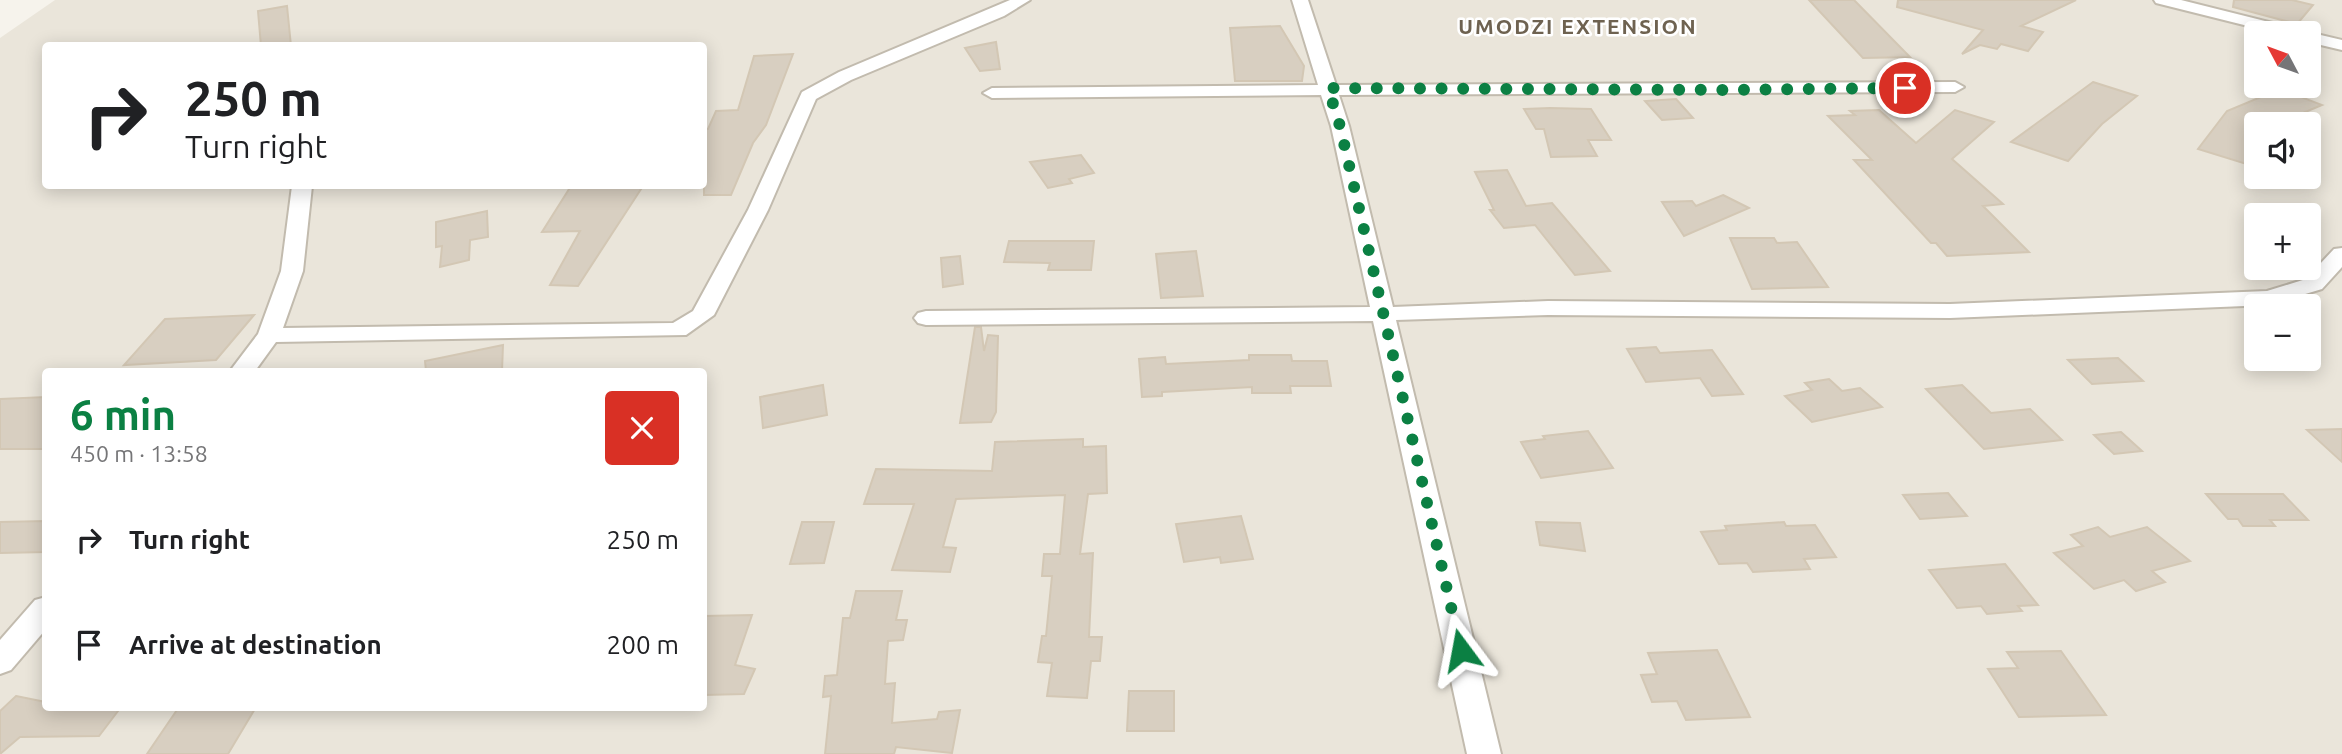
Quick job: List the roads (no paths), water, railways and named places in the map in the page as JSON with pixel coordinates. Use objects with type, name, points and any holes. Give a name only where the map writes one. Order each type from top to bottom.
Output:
[{"type":"street","points":[[269,335],[678,330],[702,315],[758,210],[803,102],[808,96],[845,76],[998,13],[1022,0]]},
{"type":"street","points":[[1300,0],[1340,126],[1484,754]]},
{"type":"street","points":[[2162,0],[2247,21]]},
{"type":"street","points":[[2321,40],[2342,45]]},
{"type":"street","points":[[992,93],[1328,88],[1728,90],[1955,87]]},
{"type":"street","points":[[244,368],[269,335],[292,271],[302,189]]},
{"type":"street","points":[[926,318],[1384,314],[1548,308],[1950,311],[2269,298],[2314,284],[2342,254]]},
{"type":"street","points":[[0,661],[42,613]]},
{"type":"district","name":"UMODZI EXTENSION","points":[[1578,26]]}]
